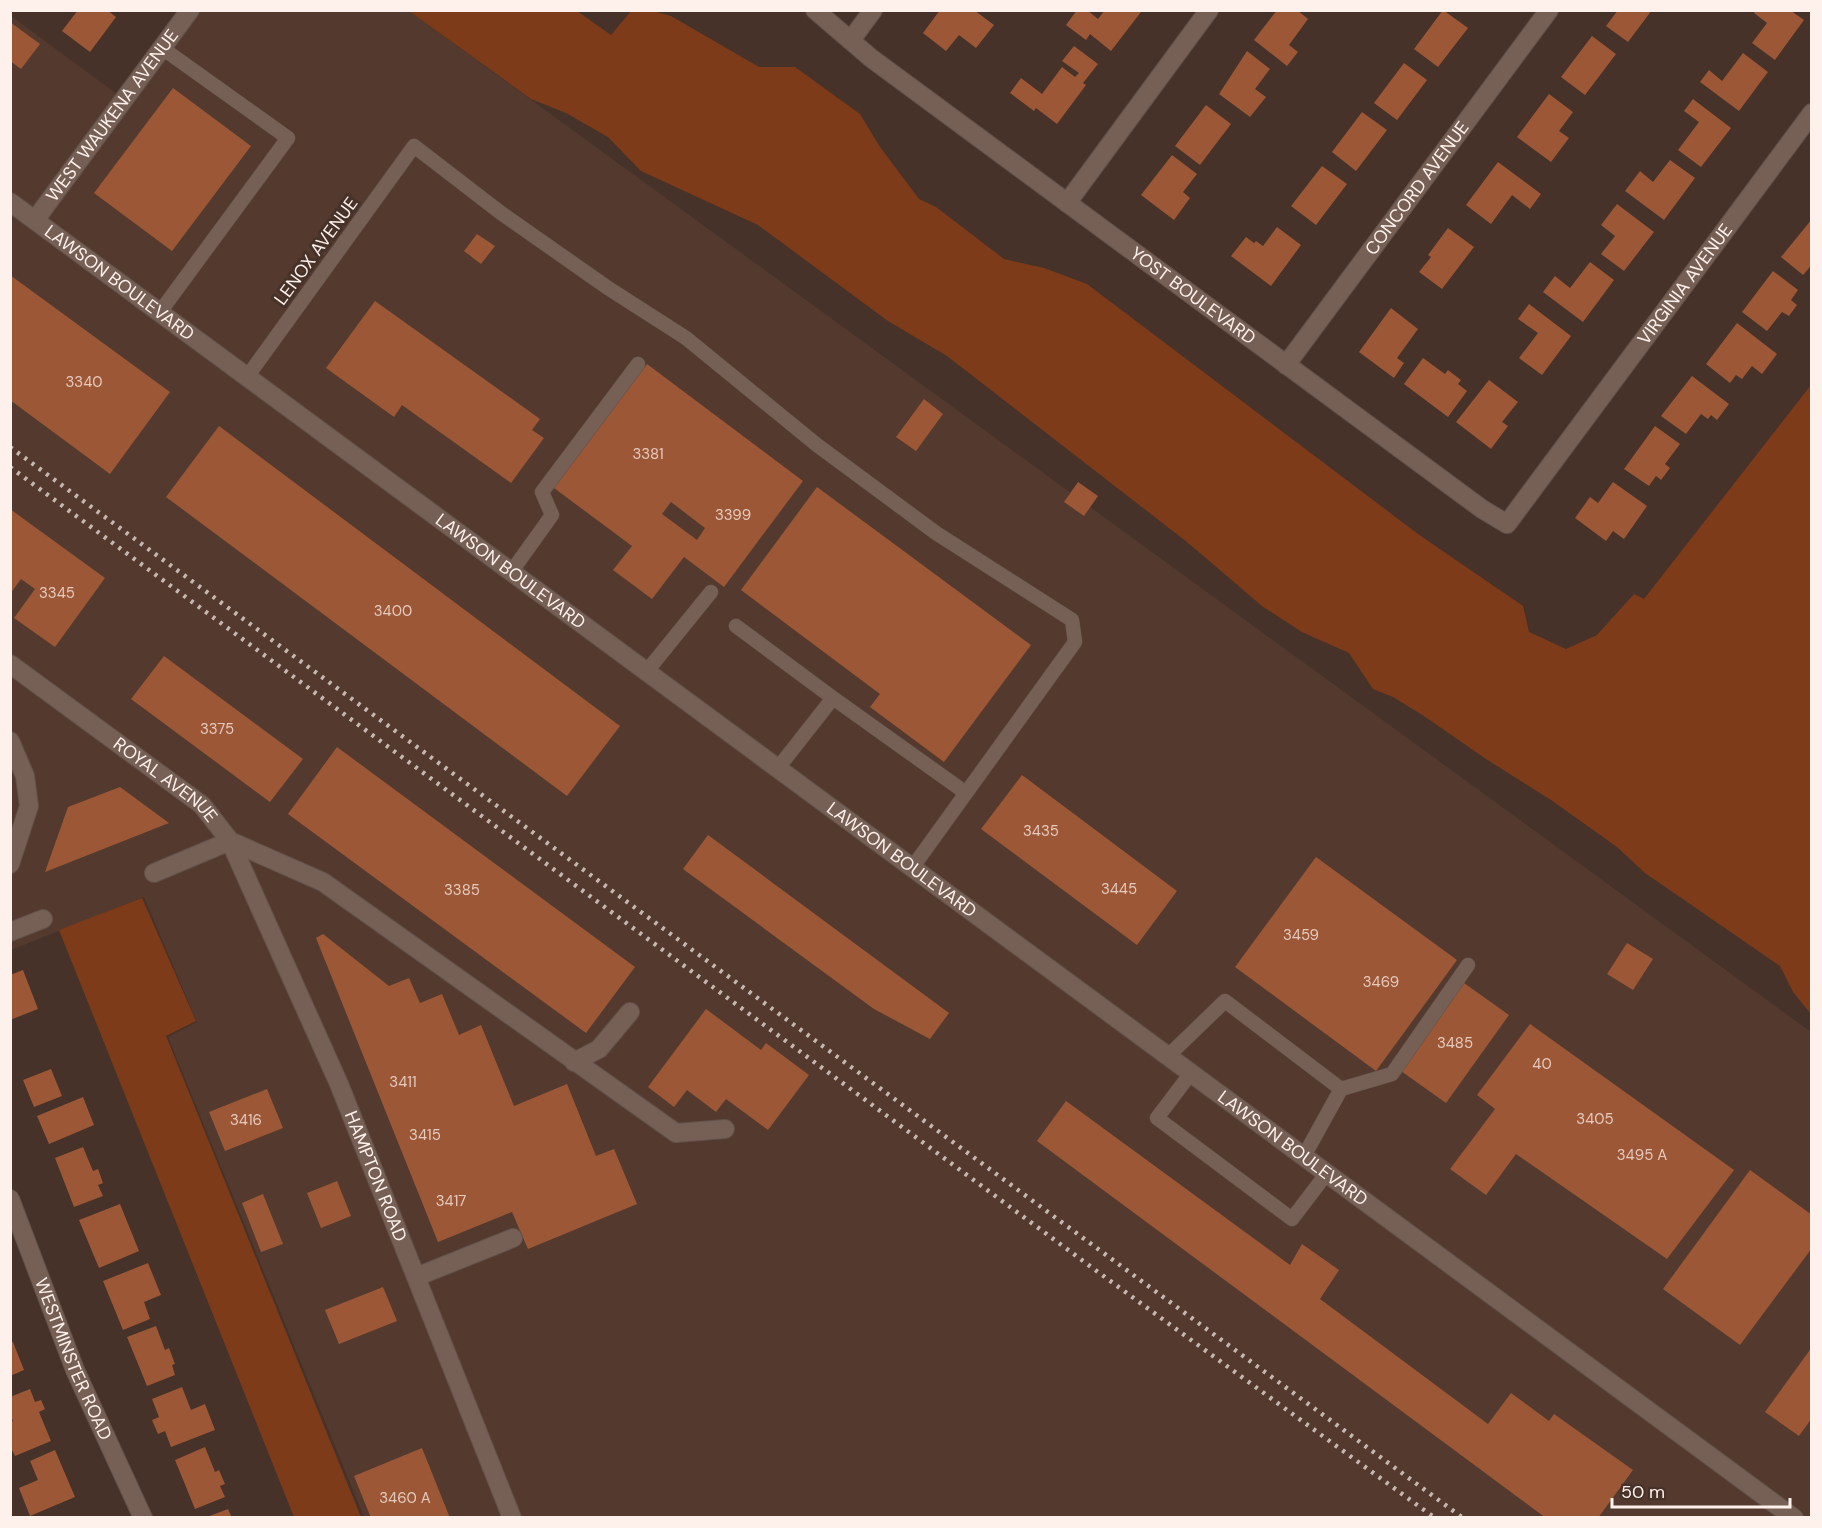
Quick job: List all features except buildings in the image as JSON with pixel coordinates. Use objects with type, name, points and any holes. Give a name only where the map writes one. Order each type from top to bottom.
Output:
[{"type":"street","name":"WEST WAUKENA AVENUE","points":[[35,220],[190,10]]},
{"type":"street","name":"YOST BOULEVARD","points":[[815,10],[872,58],[1482,510],[1507,524],[1557,456]]},
{"type":"street","points":[[851,40],[873,10]]},
{"type":"street","points":[[1067,203],[1209,10]]},
{"type":"street","name":"CONCORD AVENUE","points":[[1286,365],[1549,10]]},
{"type":"street","name":"VIRGINIA AVENUE","points":[[1557,456],[1812,112]]},
{"type":"street","name":"LAWSON BOULEVARD","points":[[10,202],[1794,1518]]},
{"type":"street","name":"ROYAL AVENUE","points":[[10,664],[202,805],[230,841],[323,882],[676,1133],[725,1129]]},
{"type":"street","points":[[10,741],[25,776],[29,806],[10,864]]},
{"type":"street","points":[[154,873],[230,841]]},
{"type":"street","name":"HAMPTON ROAD","points":[[230,841],[339,1084],[512,1518]]},
{"type":"street","points":[[10,932],[43,919]]},
{"type":"street","points":[[574,1062],[599,1049],[630,1012]]},
{"type":"street","name":"WESTMINSTER ROAD","points":[[10,1199],[75,1370],[143,1518]]},
{"type":"street","points":[[416,1277],[513,1238]]},
{"type":"lane","points":[[160,312],[288,138],[162,48]]},
{"type":"lane","name":"LENOX AVENUE","points":[[247,377],[414,146],[501,213],[608,288],[686,338],[817,445],[936,533],[1072,620],[1075,642],[966,793]]},
{"type":"lane","points":[[512,571],[552,515],[542,492],[638,364]]},
{"type":"lane","points":[[646,671],[711,592]]},
{"type":"lane","points":[[736,626],[966,793],[912,867]]},
{"type":"lane","points":[[778,768],[833,698]]},
{"type":"lane","points":[[1304,1156],[1341,1089],[1392,1074],[1468,965]]},
{"type":"lane","points":[[1168,1056],[1225,1001],[1341,1089]]},
{"type":"lane","points":[[1191,1073],[1157,1118],[1292,1219],[1327,1173]]},
{"type":"shaded area","points":[[193,11],[409,11],[1811,1032],[1811,1517],[364,1517],[168,1037],[197,1022],[144,897],[11,950],[11,16],[125,100]]},
{"type":"shaded area","points":[[409,11],[577,11],[611,35],[631,11],[653,11],[671,16],[759,67],[795,67],[860,114],[880,147],[919,199],[936,207],[1004,259],[1044,268],[1087,284],[1418,534],[1523,606],[1529,632],[1566,649],[1597,635],[1634,594],[1644,599],[1811,385],[1811,1014],[1793,992],[1780,966],[1645,873],[1617,847],[1551,800],[1424,716],[1393,697],[1373,689],[1349,653],[1302,632],[1262,606],[1187,542],[947,356],[888,321],[758,225],[641,171],[608,137],[566,113],[531,99]]},
{"type":"shaded area","points":[[142,898],[196,1021],[166,1036],[361,1517],[294,1517],[59,930]]},
{"type":"railway","points":[[10,447],[1463,1518]]},
{"type":"railway","points":[[10,467],[1098,1272],[1435,1518]]}]
